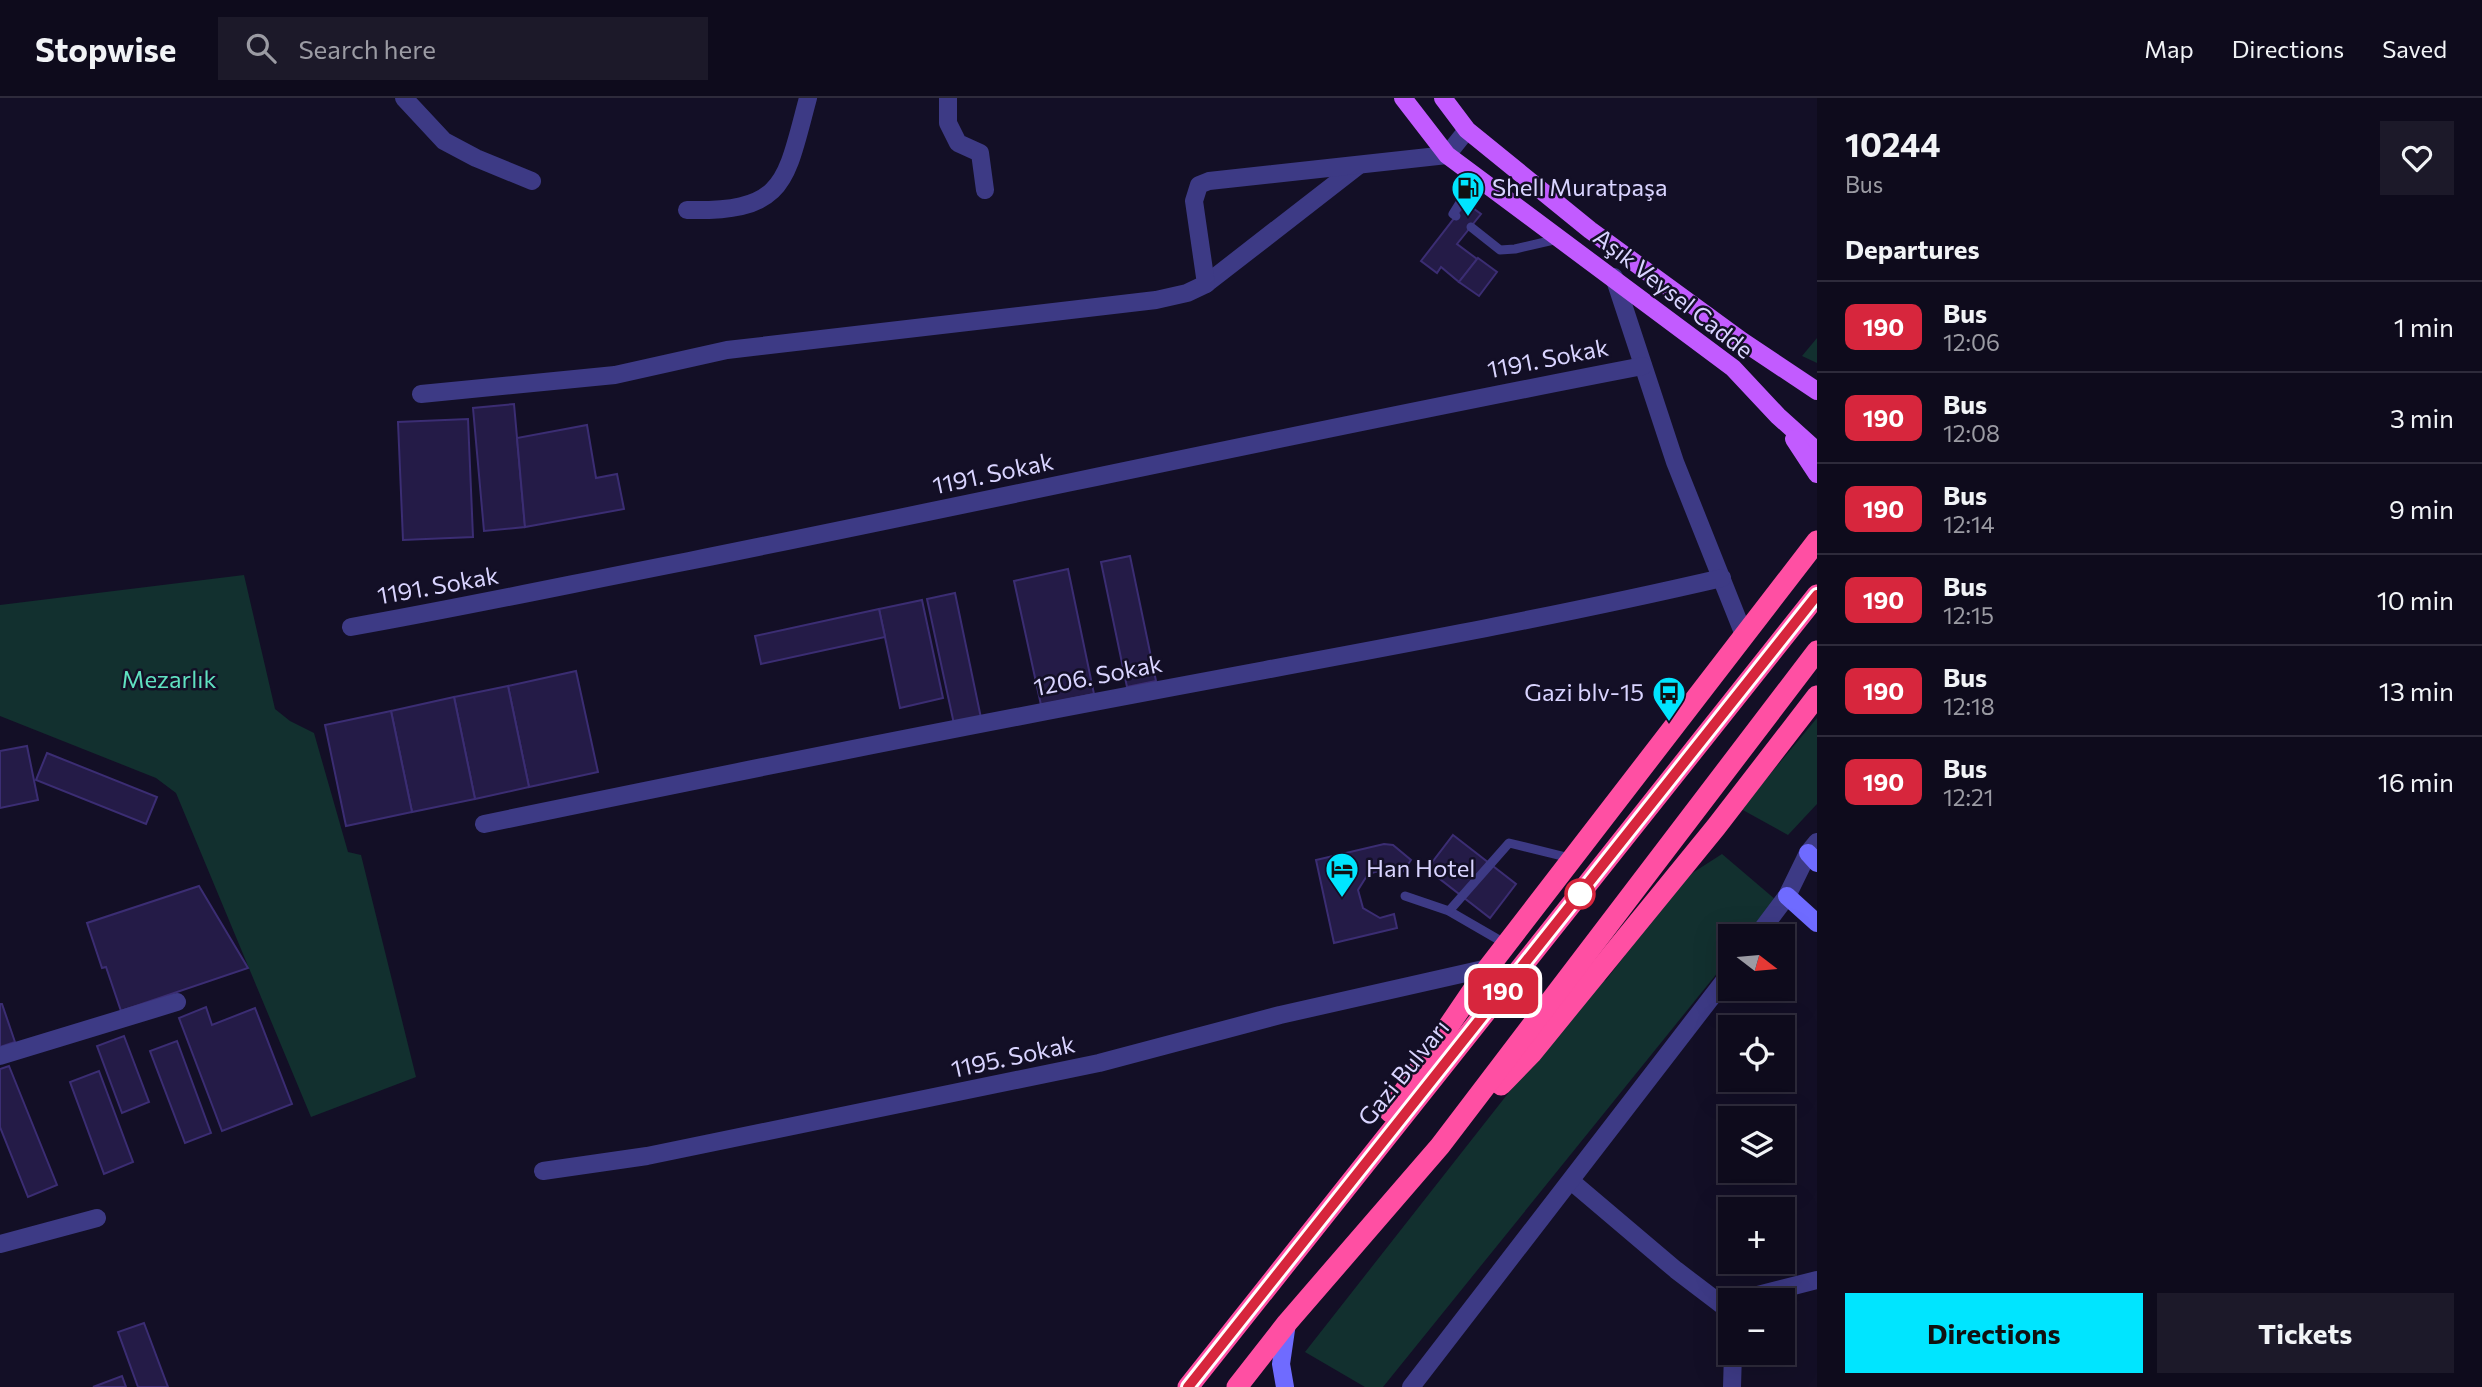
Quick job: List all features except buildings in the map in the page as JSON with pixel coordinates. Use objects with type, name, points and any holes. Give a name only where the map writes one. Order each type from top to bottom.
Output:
[{"type":"highway","points":[[1299,1247],[1488,968],[1816,545]]},
{"type":"highway","name":"Gazi Bulvarı","points":[[1188,1387],[1817,595]]},
{"type":"highway","points":[[1237,1387],[1287,1323],[1440,1146],[1817,651]]},
{"type":"highway","points":[[1440,1146],[1531,1054],[1716,827],[1817,696]]},
{"type":"main road","name":"Aşık Veysel Cadde","points":[[1443,98],[1468,130],[1590,230],[1742,341],[1816,390]]},
{"type":"main road","name":"Aşık Veysel Cadde","points":[[1406,99],[1447,155],[1733,368],[1778,416],[1817,451]]},
{"type":"main road","points":[[1778,416],[1817,474]]},
{"type":"street","points":[[404,98],[444,141],[476,158],[532,181]]},
{"type":"street","points":[[687,210],[739,208],[754,203],[776,188],[789,164],[808,98]]},
{"type":"street","points":[[948,98],[947,123],[958,144],[980,153],[985,190]]},
{"type":"street","points":[[1206,284],[1194,201],[1199,185],[1209,181],[1447,155],[1468,130]]},
{"type":"street","points":[[421,394],[615,375],[727,350],[1156,300],[1187,293],[1206,284],[1358,166]]},
{"type":"street","points":[[1614,277],[1675,462],[1745,635]]},
{"type":"street","name":"1191. Sokak","points":[[351,627],[491,602],[1177,462],[1428,407],[1643,366]]},
{"type":"street","name":"1206. Sokak","points":[[484,824],[857,747],[1350,653],[1721,578]]},
{"type":"street","points":[[1766,924],[1814,853]]},
{"type":"street","points":[[1787,896],[1817,923]]},
{"type":"street","name":"1195. Sokak","points":[[543,1171],[660,1154],[1086,1066],[1280,1015],[1488,968]]},
{"type":"street","points":[[1411,1387],[1718,989]]},
{"type":"street","points":[[0,1056],[177,1002]]},
{"type":"street","points":[[1571,1181],[1676,1270],[1718,1298]]},
{"type":"street","points":[[0,1244],[97,1218]]},
{"type":"street","points":[[1790,1288],[1817,1280]]},
{"type":"street","points":[[1285,1387],[1281,1364],[1287,1323]]},
{"type":"street","points":[[1732,1387],[1733,1365]]},
{"type":"lane","points":[[1456,216],[1453,214],[1476,177]]},
{"type":"lane","points":[[1471,227],[1500,250],[1515,250],[1561,239]]},
{"type":"lane","points":[[1449,911],[1509,843],[1572,859]]},
{"type":"lane","points":[[1405,896],[1449,911],[1507,944]]},
{"type":"green space","points":[[1817,338],[1817,363],[1802,356]]},
{"type":"green space","name":"Mezarlık","points":[[244,575],[275,709],[290,721],[314,733],[348,852],[361,855],[416,1077],[311,1117],[176,793],[156,778],[0,716],[0,605]]},
{"type":"green space","points":[[1817,718],[1817,804],[1788,835],[1741,809]]},
{"type":"green space","points":[[1722,854],[1776,900],[1756,924],[1718,924],[1718,972],[1383,1387],[1365,1387],[1305,1352],[1593,985],[1606,980],[1683,879]]},
{"type":"bus line","name":"190","points":[[1188,1387],[1817,595]]},
{"type":"place","name":"Shell Muratpaşa","points":[[1468,218]]},
{"type":"place","name":"Gazi blv-15","points":[[1669,723]]},
{"type":"place","name":"Han Hotel","points":[[1342,899]]}]
